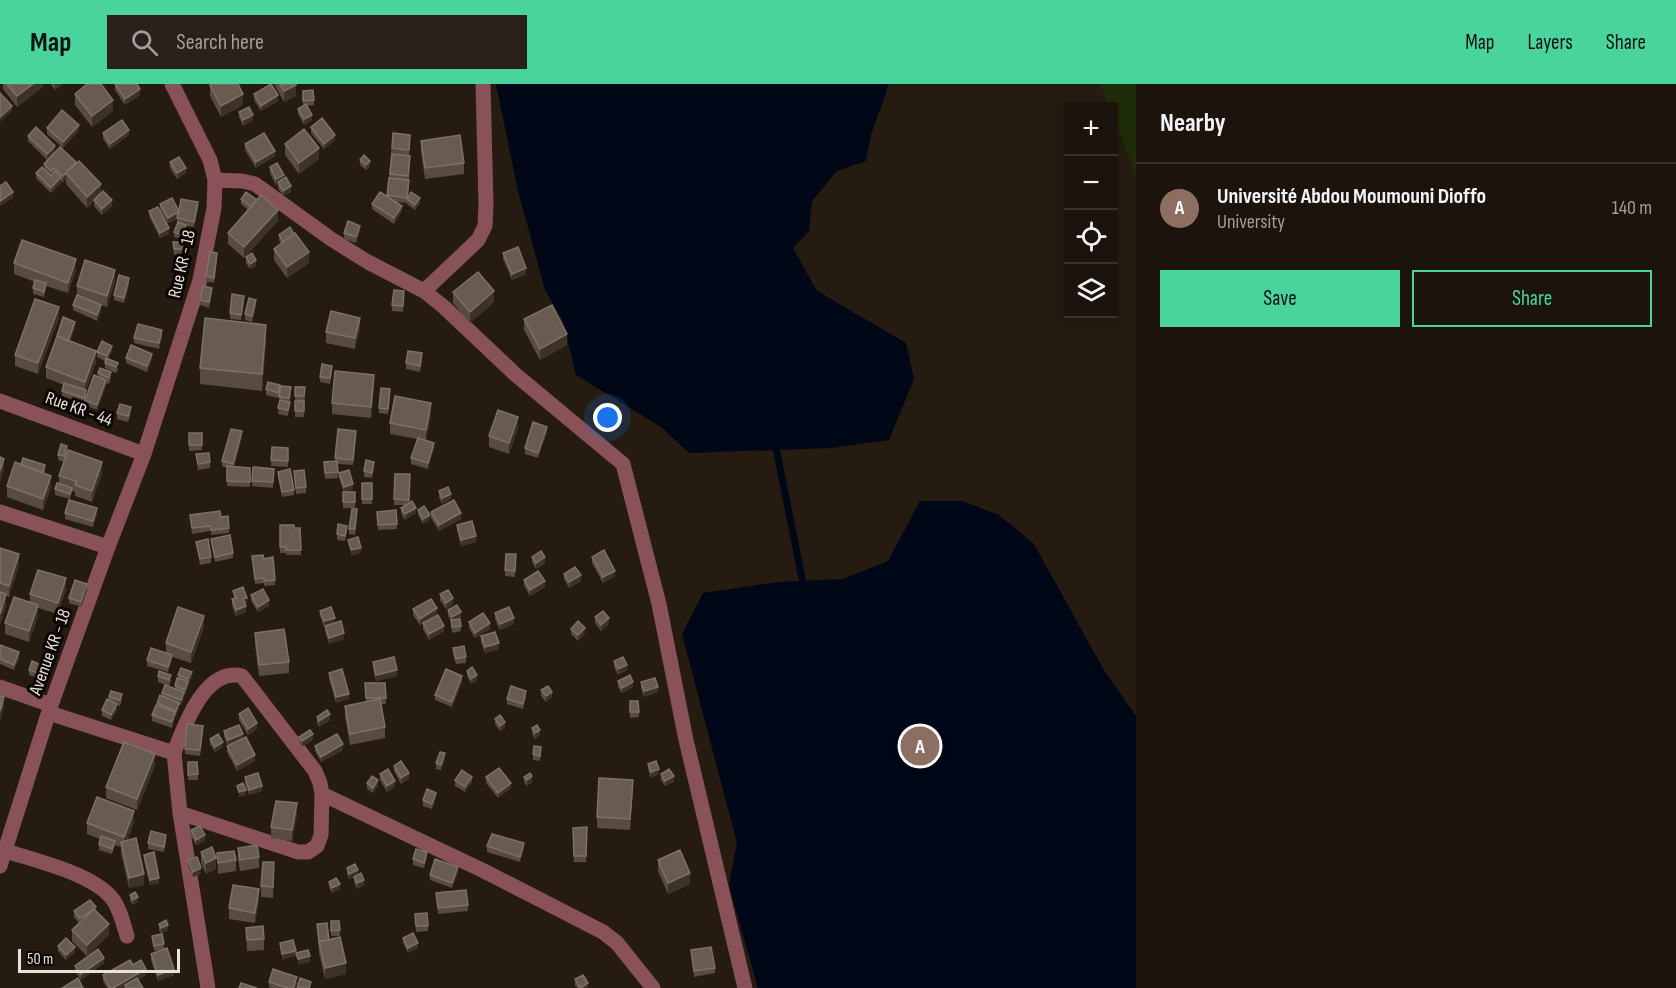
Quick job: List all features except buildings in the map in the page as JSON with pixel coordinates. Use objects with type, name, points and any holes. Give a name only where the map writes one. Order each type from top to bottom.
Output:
[{"type":"street","name":"Rue KR - 18","points":[[144,454],[200,280],[214,208],[215,180],[210,160],[172,84]]},
{"type":"street","points":[[424,291],[477,240],[485,226],[483,84]]},
{"type":"street","points":[[215,180],[255,184],[340,245],[424,291],[516,375],[623,464],[659,604],[686,740],[745,988]]},
{"type":"street","name":"Rue KR - 44","points":[[0,401],[144,454]]},
{"type":"street","name":"Avenue KR - 18","points":[[0,866],[3,850],[50,709],[144,454]]},
{"type":"street","points":[[0,512],[108,547]]},
{"type":"street","points":[[180,813],[298,852],[308,852],[317,846],[321,835],[322,794],[315,771],[242,675],[231,675],[212,683],[188,716],[174,753],[180,813],[208,988]]},
{"type":"street","points":[[0,687],[50,709],[174,753]]},
{"type":"street","points":[[322,794],[484,871],[603,932],[617,943],[653,988]]},
{"type":"street","points":[[3,850],[83,877],[101,888],[113,899],[122,916],[127,936]]},
{"type":"green space","points":[[1100,84],[1136,84],[1136,175],[1118,128],[1118,102],[1107,102]]},
{"type":"water","points":[[496,84],[889,84],[871,135],[866,161],[837,171],[812,201],[809,231],[793,248],[817,291],[906,343],[914,379],[889,440],[831,448],[689,453],[661,427],[576,375],[563,321],[545,290],[518,191]]},
{"type":"water","points":[[920,501],[962,501],[999,515],[1034,544],[1105,672],[1136,716],[1136,988],[758,988],[729,885],[737,843],[682,634],[703,593],[777,582],[843,579],[888,561]]},
{"type":"waterway","points":[[775,443],[804,588]]},
{"type":"place","name":"Université Abdou Moumouni Dioffo","points":[[920,746]]}]
